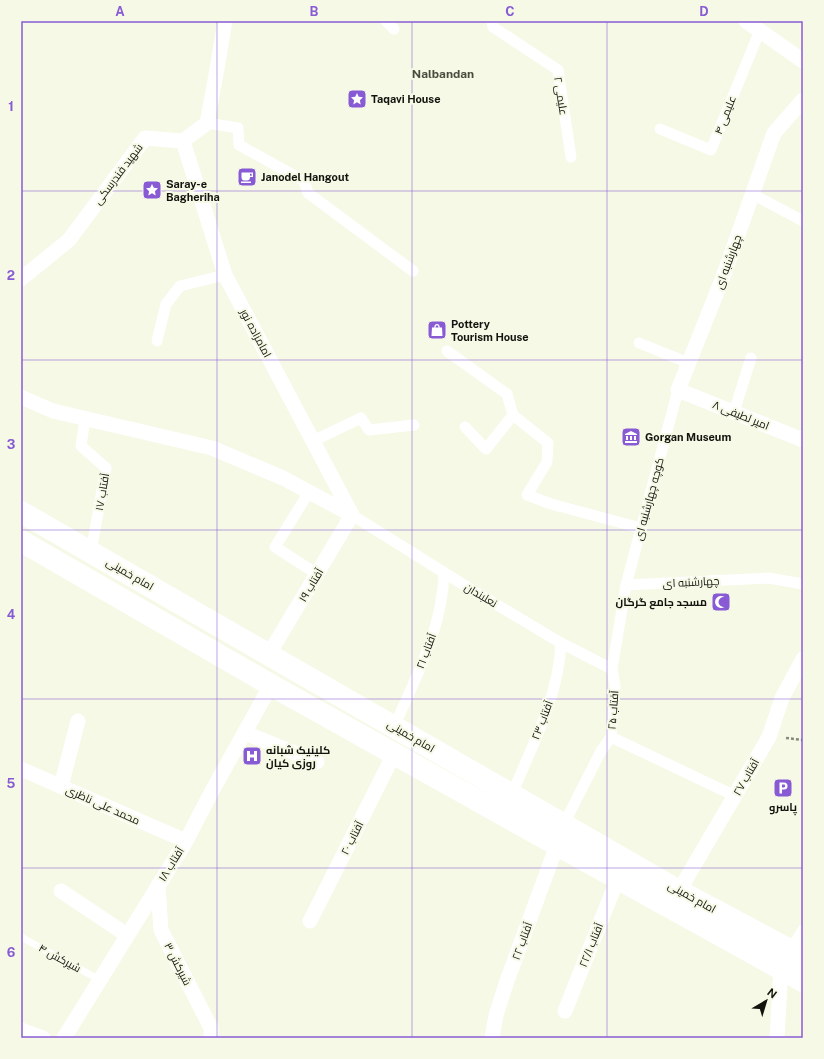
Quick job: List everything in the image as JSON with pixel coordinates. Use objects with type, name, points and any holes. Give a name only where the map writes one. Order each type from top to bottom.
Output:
[{"type":"main road","name":"امام خمینی","points":[[21,512],[564,824],[791,958],[803,981]]},
{"type":"main road","name":"امام خمینی","points":[[21,542],[271,685],[618,878],[791,958]]},
{"type":"street","points":[[183,141],[207,123],[225,21]]},
{"type":"street","name":"۲ علیمی","points":[[492,21],[493,27],[558,70],[571,157]]},
{"type":"street","points":[[746,21],[803,61]]},
{"type":"street","name":"۴ علیمی","points":[[660,129],[711,150],[760,30]]},
{"type":"street","name":"چهارشنبه ای","points":[[678,390],[723,277],[774,133],[803,100]]},
{"type":"street","points":[[207,123],[238,128],[239,145],[304,181],[308,193],[413,271]]},
{"type":"street","name":"شهید فندرسکی","points":[[21,279],[69,240],[145,138],[183,141]]},
{"type":"street","name":"امامزاده نور","points":[[183,141],[225,275],[352,515]]},
{"type":"street","points":[[752,194],[803,221]]},
{"type":"street","points":[[157,341],[166,304],[180,286],[225,275]]},
{"type":"street","points":[[639,343],[690,362]]},
{"type":"street","points":[[447,351],[508,394],[513,415],[548,443],[547,462],[528,495],[550,504],[641,528]]},
{"type":"street","points":[[734,412],[751,358]]},
{"type":"street","name":"۸ امیر لطیفی","points":[[678,390],[803,438]]},
{"type":"street","name":"کوچه چهارشنبه ای","points":[[626,585],[678,390]]},
{"type":"street","points":[[21,397],[53,411],[212,448],[283,478],[352,515]]},
{"type":"street","points":[[465,427],[486,449],[513,415]]},
{"type":"street","points":[[312,441],[361,418],[369,430],[414,425]]},
{"type":"street","name":"۱۷ آفتاب","points":[[85,419],[81,446],[106,468],[91,552]]},
{"type":"street","points":[[309,492],[275,546],[317,574]]},
{"type":"street","name":"نعلبندان","points":[[352,515],[561,643],[612,669]]},
{"type":"street","name":"۱۹ آفتاب","points":[[269,654],[352,515]]},
{"type":"street","name":"آفتاب ۲۱","points":[[394,726],[430,645],[444,590],[444,572]]},
{"type":"street","name":"چهارشنبه ای","points":[[626,585],[769,578],[803,584]]},
{"type":"street","name":"آفتاب ۲۵","points":[[564,824],[601,750],[611,737],[615,685],[612,669],[626,585]]},
{"type":"street","name":"آفتاب ۲۳","points":[[512,794],[545,717],[561,656],[561,643]]},
{"type":"street","name":"آفتاب ۲۷","points":[[679,891],[770,737],[782,698],[803,659]]},
{"type":"street","name":"آفتاب ۱۸","points":[[64,1038],[186,841],[271,685]]},
{"type":"street","points":[[61,786],[78,720]]},
{"type":"street","points":[[245,733],[317,762]]},
{"type":"street","points":[[611,737],[735,796]]},
{"type":"street","name":"۲۰ آفتاب","points":[[310,921],[394,754]]},
{"type":"street","name":"محمد علی ناظری","points":[[21,769],[186,841]]},
{"type":"street","name":"آفتاب ۲۲","points":[[492,1038],[496,1014],[506,981],[557,845]]},
{"type":"street","name":"آفتاب ۲۲/۱","points":[[565,1011],[618,878]]},
{"type":"street","name":"۳ شیرکش","points":[[158,886],[161,930],[211,1028],[212,1038]]},
{"type":"street","points":[[61,891],[127,935]]},
{"type":"street","points":[[777,1038],[791,958],[803,930]]},
{"type":"street","points":[[21,1030],[43,1038]]},
{"type":"lane","name":"۴ شیرکش","points":[[21,937],[100,980]]},
{"type":"place","name":"Taqavi House","points":[[357,99]]},
{"type":"place","name":"Janodel Hangout","points":[[247,177]]},
{"type":"place","name":"Saray-e Bagheriha","points":[[152,190]]},
{"type":"place","name":"Pottery Tourism House","points":[[437,330]]},
{"type":"place","name":"Gorgan Museum","points":[[631,437]]},
{"type":"place","name":"مسجد جامع گرگان","points":[[721,602]]},
{"type":"place","name":"کلینیک شبانه روزی کیان","points":[[252,756]]},
{"type":"place","name":"پاسرو","points":[[783,788]]},
{"type":"district","name":"Nalbandan","points":[[443,74]]}]
